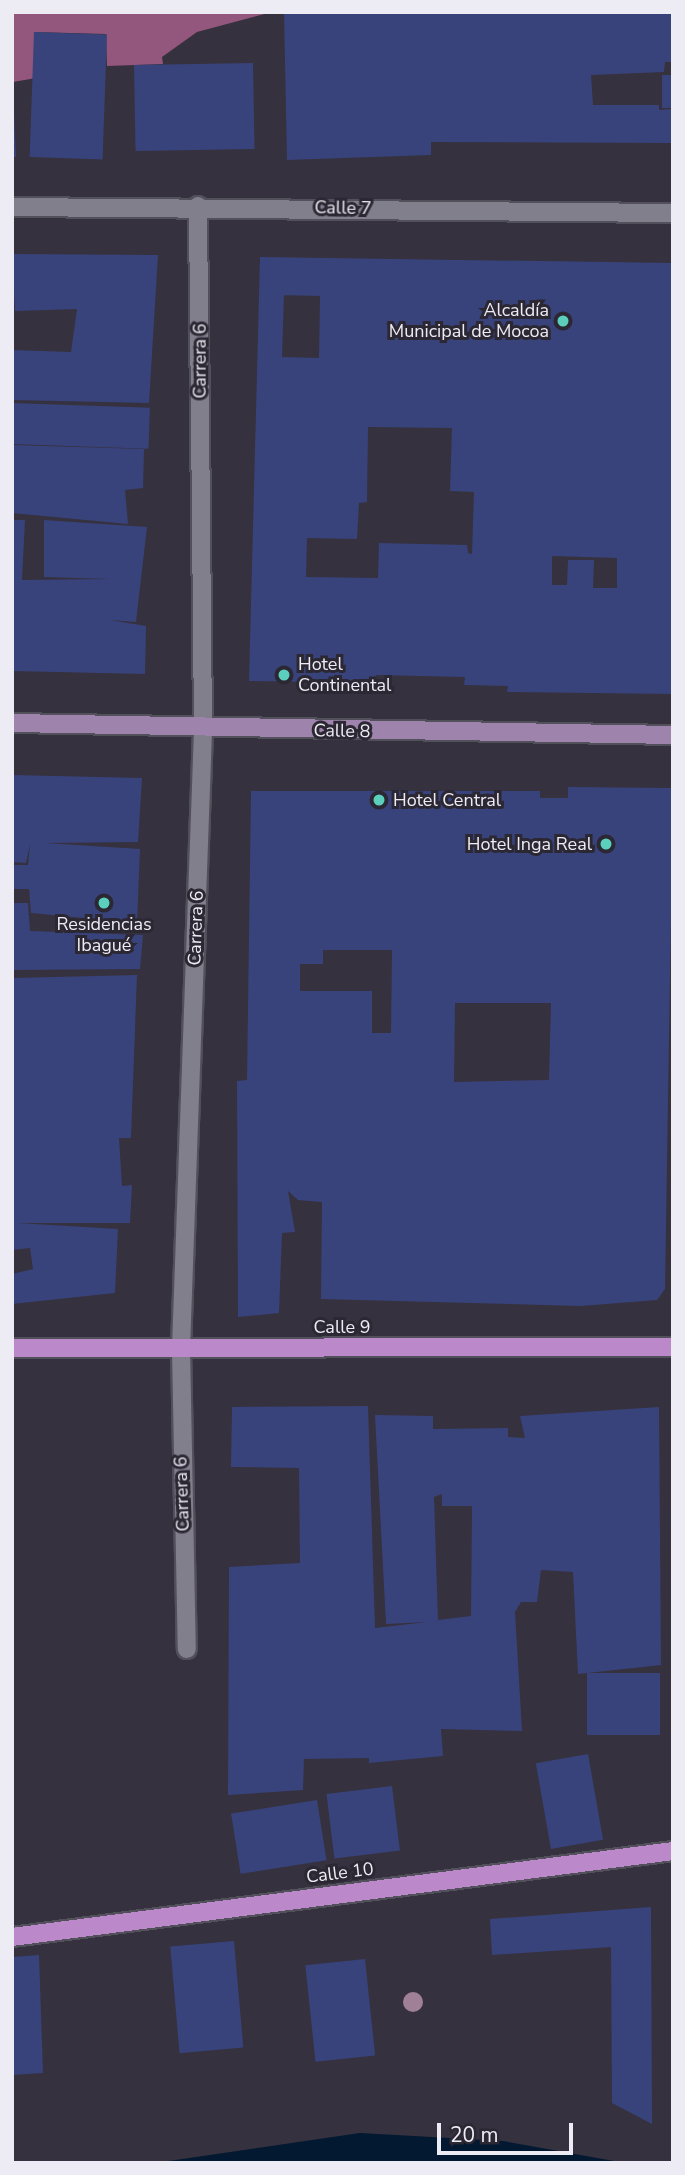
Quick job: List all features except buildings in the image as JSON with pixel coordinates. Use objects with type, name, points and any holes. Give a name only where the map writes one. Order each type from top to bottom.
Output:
[{"type":"main road","name":"Calle 8","points":[[12,723],[203,729],[673,735]]},
{"type":"main road","name":"Calle 9","points":[[12,1348],[673,1347]]},
{"type":"main road","name":"Calle 10","points":[[12,1937],[673,1851]]},
{"type":"street","name":"Calle 7","points":[[12,207],[198,206],[673,213]]},
{"type":"street","name":"Carrera 6","points":[[187,1649],[181,1348],[203,729],[198,206]]},
{"type":"shaded area","points":[[12,12],[272,12],[197,32],[162,57],[163,64],[107,66],[106,34],[34,32],[36,78],[13,82]]},
{"type":"water","points":[[360,2133],[503,2141],[625,2163],[155,2163]]},
{"type":"place","name":"Alcaldía Municipal de Mocoa","points":[[563,321]]},
{"type":"place","name":"Hotel Continental","points":[[284,675]]},
{"type":"place","name":"Hotel Central","points":[[379,800]]},
{"type":"place","name":"Hotel Inga Real","points":[[606,844]]},
{"type":"place","name":"Residencias Ibagué","points":[[104,903]]}]
